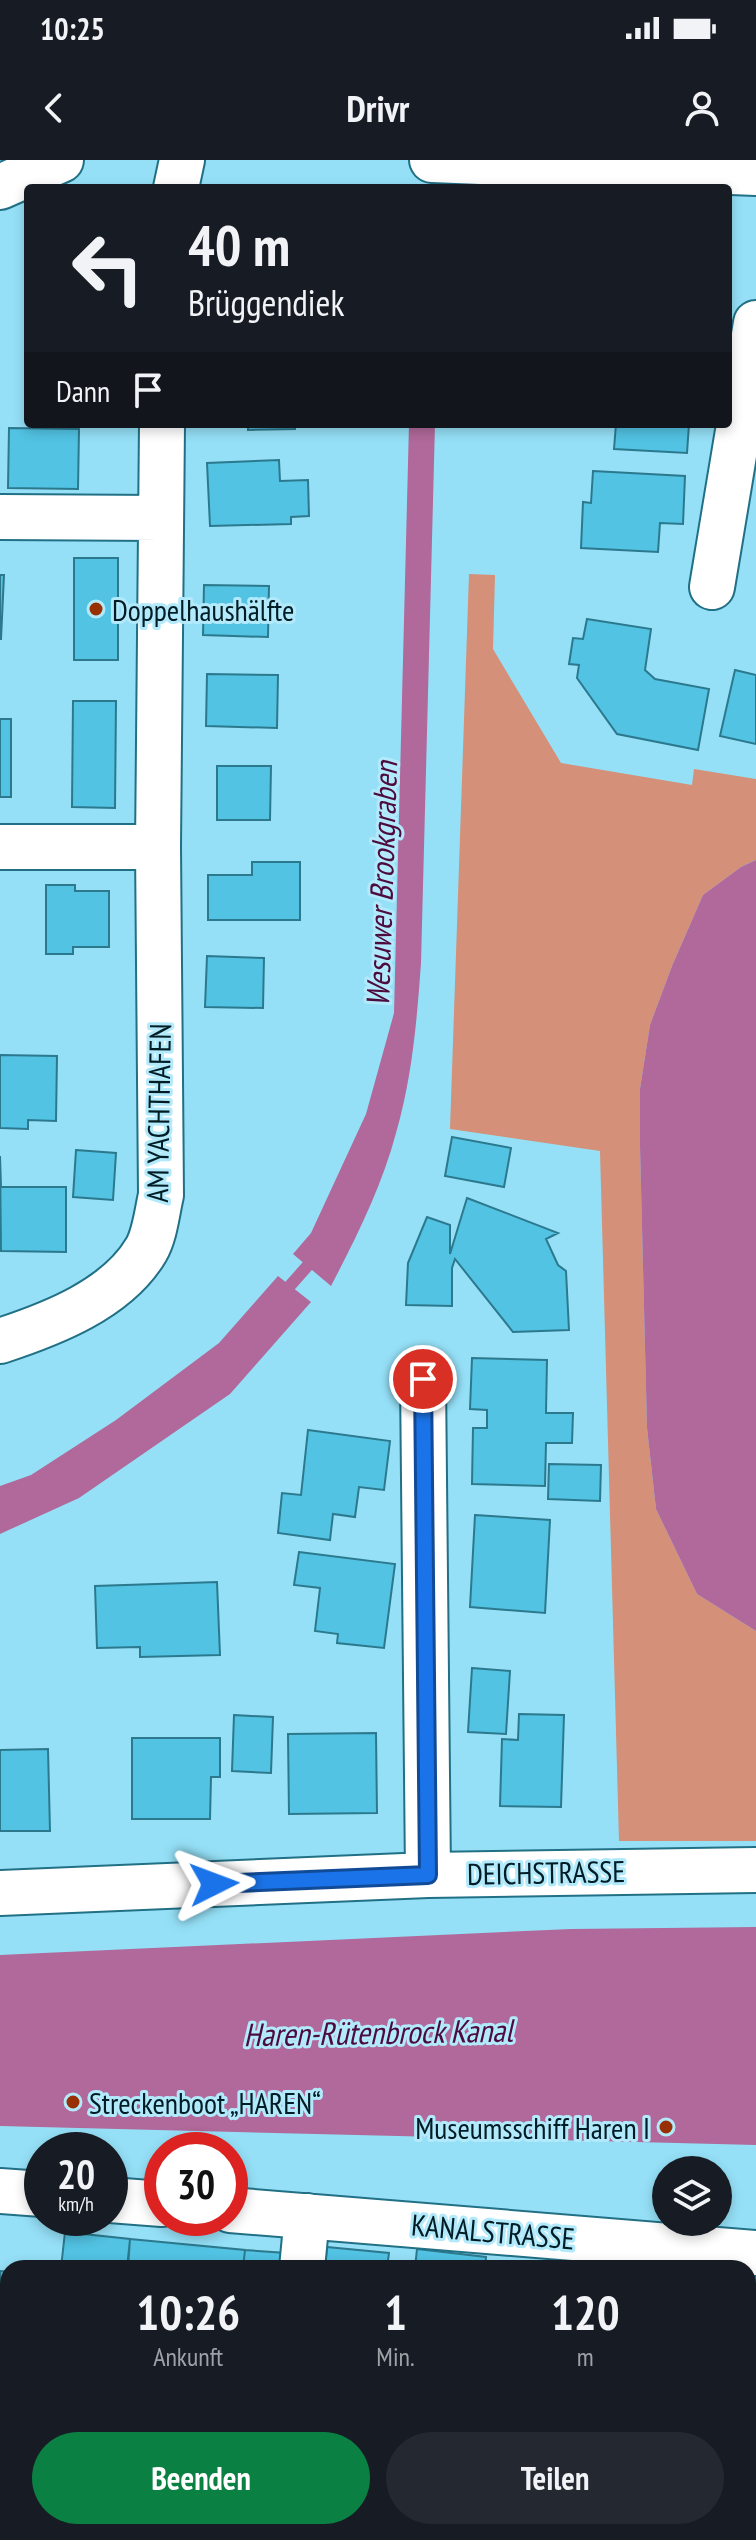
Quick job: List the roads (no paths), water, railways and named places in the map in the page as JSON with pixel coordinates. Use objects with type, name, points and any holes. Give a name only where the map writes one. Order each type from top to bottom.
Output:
[{"type":"street","points":[[0,187],[61,160]]},
{"type":"street","points":[[177,184],[182,160]]},
{"type":"street","points":[[432,160],[756,173]]},
{"type":"street","points":[[712,587],[756,323]]},
{"type":"street","name":"AM YACHTHAFEN","points":[[0,1341],[78,1308],[118,1284],[148,1248],[161,1195],[158,847],[162,428]]},
{"type":"street","points":[[0,517],[160,518]]},
{"type":"street","points":[[0,847],[158,847]]},
{"type":"street","points":[[423,1379],[428,1875]]},
{"type":"street","name":"DEICHSTRASSE","points":[[0,1893],[428,1875],[756,1870]]},
{"type":"street","points":[[0,2191],[24,2193]]},
{"type":"street","name":"KANALSTRASSE","points":[[248,2211],[756,2253]]},
{"type":"street","points":[[303,2260],[307,2216]]},
{"type":"water","points":[[409,428],[435,428],[421,963],[413,1049],[402,1112],[390,1153],[368,1211],[331,1286],[293,1254],[311,1233],[366,1114],[394,1013]]},
{"type":"water","points":[[756,860],[756,1631],[697,1594],[656,1509],[647,1428],[640,1089],[650,1025],[703,895],[741,867]]},
{"type":"water","points":[[278,1276],[311,1302],[230,1394],[79,1498],[0,1534],[0,1486],[31,1475],[116,1420],[219,1343]]},
{"type":"water","name":"Haren-Rütenbrock Kanal","points":[[756,1927],[756,2145],[0,2126],[0,1955],[571,1929]]},
{"type":"waterway","name":"Wesuwer Brookgraben","points":[[280,1297],[318,1254]]},
{"type":"place","name":"Doppelhaushälfte","points":[[96,609]]},
{"type":"place","name":"Streckenboot „HAREN“","points":[[73,2102]]},
{"type":"place","name":"Museumsschiff Haren I","points":[[666,2127]]}]
